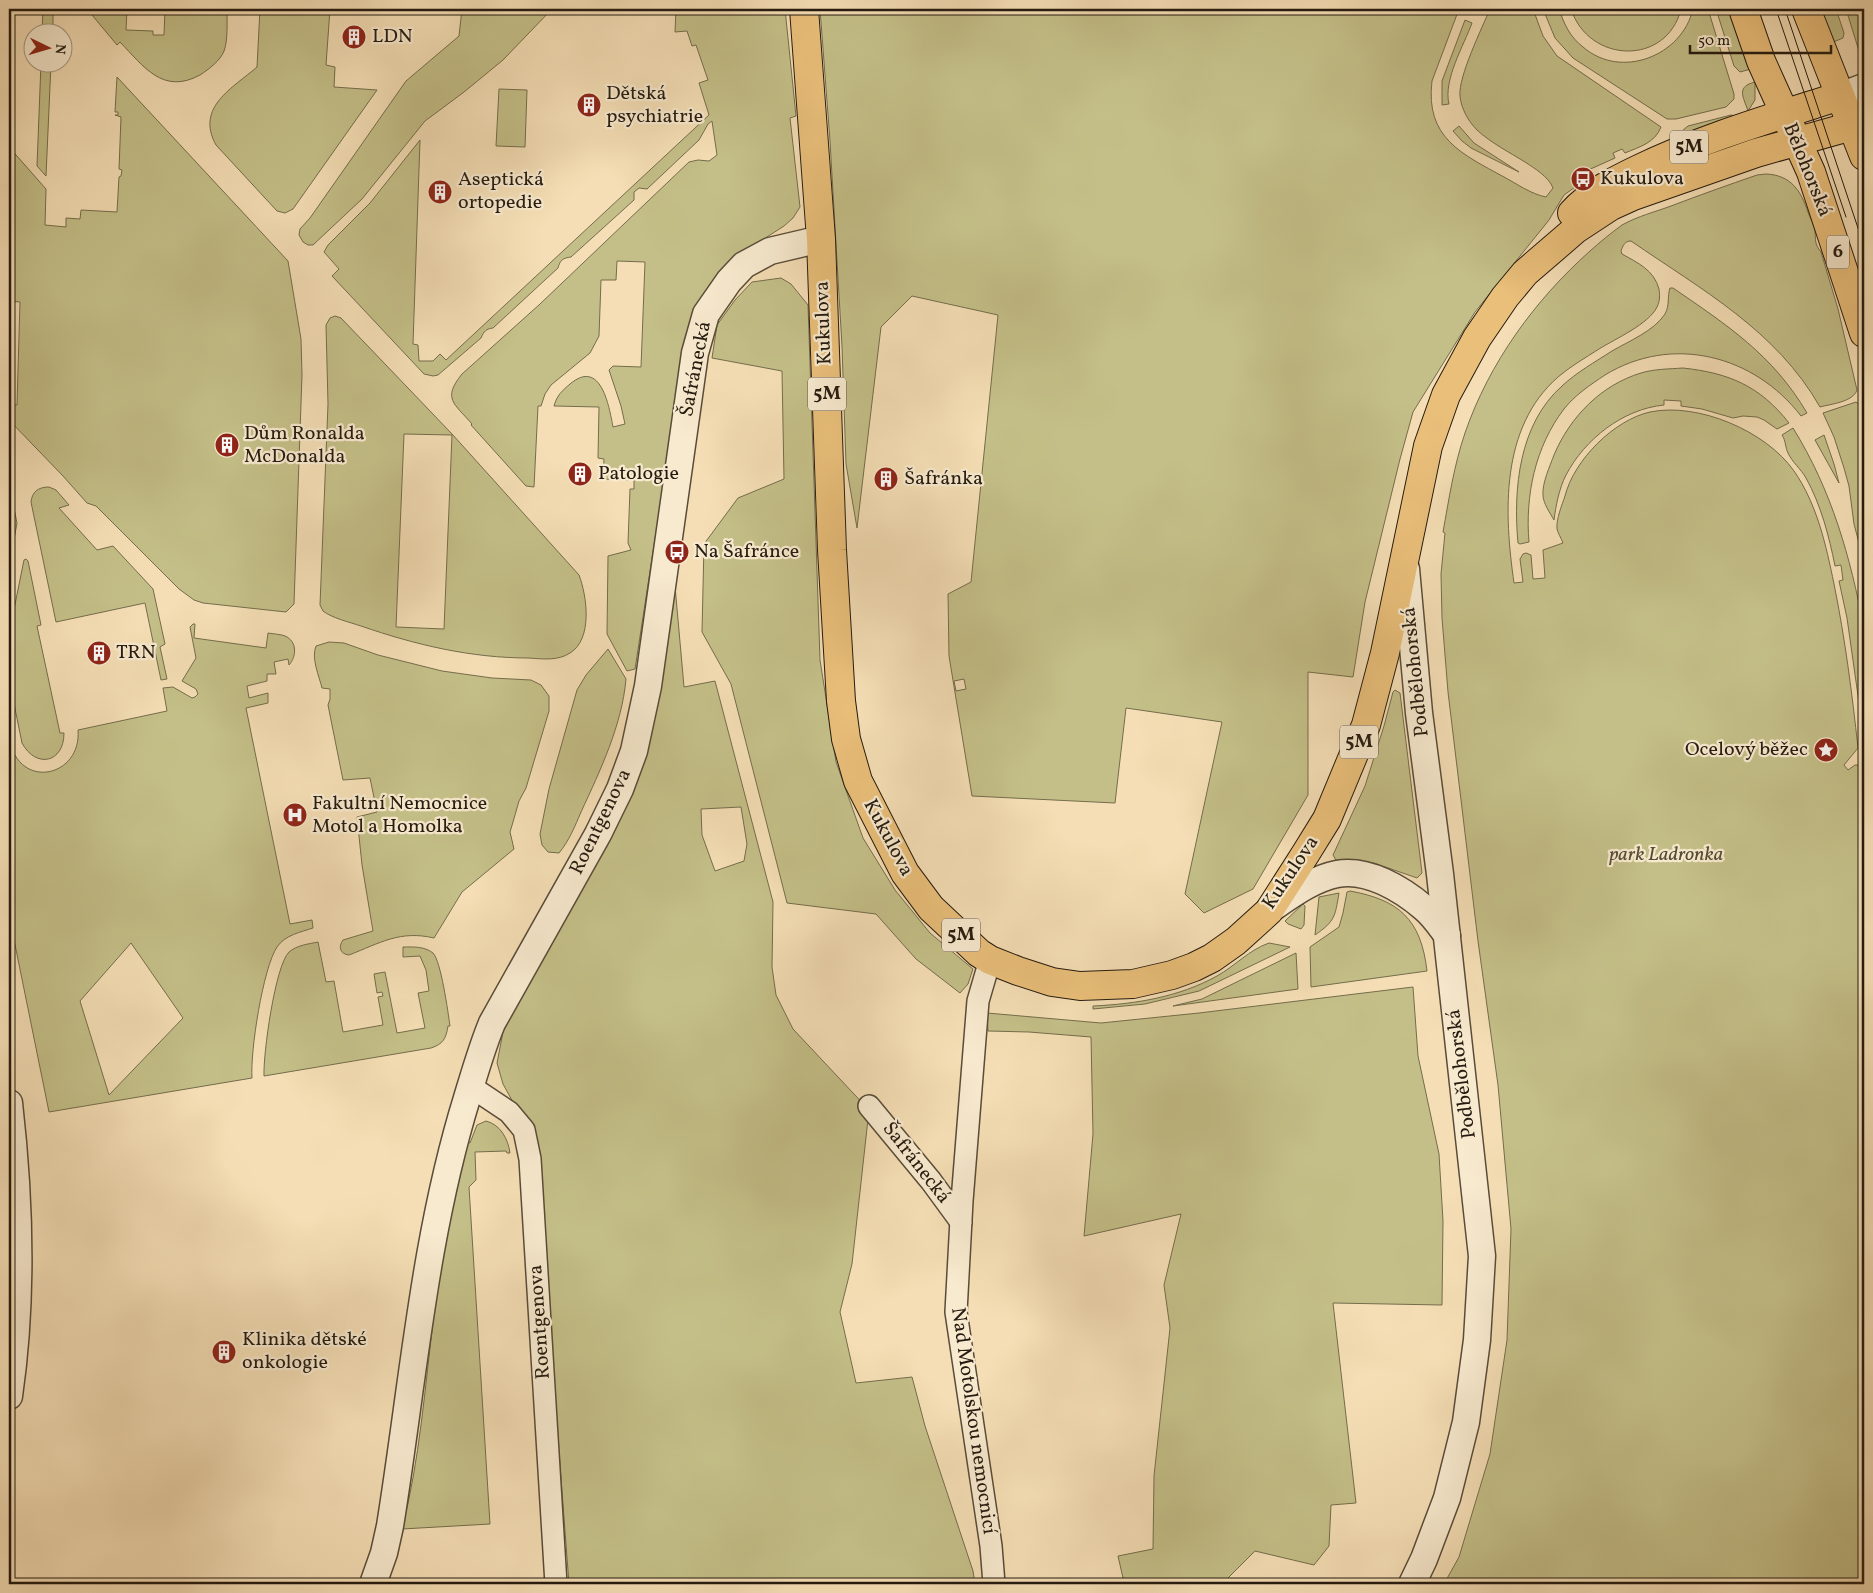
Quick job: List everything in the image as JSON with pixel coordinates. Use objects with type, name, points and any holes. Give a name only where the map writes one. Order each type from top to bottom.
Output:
[{"type":"main road","name":"Kukulova","points":[[804,9],[822,238],[832,550],[841,701],[846,739],[858,781],[905,873],[931,908],[979,953],[990,960],[1018,972],[1052,982],[1080,986],[1134,984],[1172,975],[1212,958],[1236,941],[1269,911],[1327,819],[1366,725],[1385,653],[1428,446],[1446,395],[1477,338],[1505,297],[1525,273],[1576,229],[1611,206],[1633,196],[1798,140]]},
{"type":"main road","name":"Bělohorská","points":[[1742,9],[1761,62],[1798,140],[1821,198],[1864,334]]},
{"type":"main road","points":[[1806,9],[1852,92],[1864,156]]},
{"type":"main road","name":"5M","points":[[1525,273],[1575,210],[1612,183],[1673,154],[1716,137],[1852,92]]},
{"type":"main road","name":"5M","points":[[1798,140],[1858,124]]},
{"type":"street","name":"Šafránecká","points":[[670,537],[695,354],[706,314],[729,281],[744,265],[770,251],[822,238]]},
{"type":"street","name":"Roentgenova","points":[[373,1584],[384,1553],[390,1526],[426,1278],[439,1204],[455,1137],[492,1023],[598,834],[620,789],[631,758],[648,686],[670,537]]},
{"type":"street","name":"Podbělohorská","points":[[1405,556],[1419,713],[1447,934],[1482,1256],[1477,1340],[1466,1422],[1448,1498],[1412,1584]]},
{"type":"street","points":[[1269,911],[1302,888],[1338,874],[1369,875],[1398,889],[1426,909],[1447,934]]},
{"type":"street","name":"Nad Motolskou nemocnicí","points":[[990,960],[978,1001],[956,1312],[991,1546],[994,1584]]},
{"type":"street","name":"Roentgenova","points":[[470,1086],[509,1112],[524,1130],[530,1159],[556,1584]]},
{"type":"street","points":[[9,1103],[16,1183],[18,1290],[9,1396]]},
{"type":"street","name":"Šafránecká","points":[[869,1106],[931,1180],[961,1222]]},
{"type":"green space","points":[[43,9],[53,9],[53,22],[42,22]]},
{"type":"green space","points":[[87,9],[127,9],[126,30],[153,31],[153,35],[164,35],[165,9],[227,9],[225,47],[217,61],[200,75],[175,82],[165,80],[146,69],[120,42],[117,45]]},
{"type":"green space","points":[[260,9],[330,9],[326,65],[335,67],[334,87],[377,90],[293,209],[285,213],[277,211],[216,145],[211,132],[210,120],[213,109],[228,91],[257,67]]},
{"type":"green space","points":[[462,9],[552,9],[503,60],[425,121],[362,199],[313,245],[303,242],[299,235],[300,229],[310,218],[406,81],[459,36]]},
{"type":"green space","points":[[676,9],[785,9],[796,116],[790,118],[800,207],[793,218],[784,226],[739,255],[685,344],[635,669],[627,671],[607,634],[608,556],[631,550],[628,543],[630,489],[634,489],[634,480],[603,479],[604,459],[598,458],[599,407],[554,406],[560,393],[570,384],[581,378],[589,377],[602,388],[613,427],[625,424],[609,370],[613,366],[641,367],[645,262],[617,261],[616,280],[601,280],[599,336],[590,353],[551,385],[545,394],[541,406],[538,406],[534,487],[526,486],[471,425],[456,406],[452,395],[456,382],[462,374],[540,304],[689,162],[698,160],[709,161],[717,155],[712,121],[708,124],[699,140],[647,189],[639,188],[634,192],[634,200],[571,257],[562,260],[558,268],[493,328],[486,331],[481,338],[438,375],[424,374],[332,276],[339,269],[324,252],[328,245],[370,203],[420,140],[413,344],[418,345],[419,361],[433,361],[440,354],[446,360],[709,115],[699,83],[708,80],[696,45],[692,46],[687,31],[675,32]]},
{"type":"green space","points":[[820,9],[1459,9],[1432,81],[1431,101],[1434,117],[1450,142],[1461,152],[1535,194],[1546,197],[1553,188],[1548,180],[1537,170],[1482,135],[1471,123],[1462,105],[1460,96],[1460,88],[1467,65],[1490,9],[1533,9],[1543,36],[1557,56],[1661,127],[1655,137],[1646,144],[1625,153],[1622,149],[1613,153],[1615,158],[1575,176],[1578,185],[1564,195],[1549,220],[1475,312],[1413,412],[1365,602],[1353,677],[1308,672],[1308,795],[1253,889],[1204,913],[1185,894],[1222,722],[1126,708],[1115,803],[972,796],[949,656],[948,594],[971,582],[998,315],[912,296],[881,327],[857,528],[846,464],[842,346]],"holes":[[[964,679],[966,689],[956,691],[954,681]]]},
{"type":"green space","points":[[1543,9],[1559,9],[1565,25],[1574,39],[1598,57],[1615,62],[1632,62],[1648,58],[1663,50],[1677,39],[1687,25],[1693,9],[1708,9],[1734,99],[1726,107],[1676,119],[1667,119],[1573,58],[1555,38]]},
{"type":"green space","points":[[1571,9],[1681,9],[1673,28],[1660,41],[1645,49],[1628,51],[1610,48],[1594,40],[1580,27]]},
{"type":"green space","points":[[1716,9],[1731,9],[1751,69],[1740,72],[1734,66]]},
{"type":"green space","points":[[1818,9],[1836,9],[1844,33],[1843,38],[1831,43]]},
{"type":"green space","points":[[1846,9],[1864,9],[1864,57],[1859,51]]},
{"type":"green space","points":[[1465,20],[1472,23],[1455,63],[1449,84],[1449,104],[1442,105],[1442,81]]},
{"type":"green space","points":[[41,72],[51,72],[46,176],[37,166]]},
{"type":"green space","points":[[117,77],[288,261],[301,339],[302,375],[294,604],[286,612],[203,603],[194,600],[179,589],[96,506],[87,503],[9,420],[9,405],[17,405],[20,302],[9,301],[14,167],[9,164],[9,147],[46,189],[45,225],[66,227],[66,218],[80,219],[81,210],[117,212],[119,177],[122,170],[119,169],[121,117],[115,115],[118,115],[118,112],[115,112]]},
{"type":"green space","points":[[1755,82],[1755,100],[1748,111],[1742,93],[1745,87]]},
{"type":"green space","points":[[499,89],[527,90],[525,147],[496,146]]},
{"type":"green space","points":[[1731,115],[1736,116],[1681,136],[1682,131],[1688,126]]},
{"type":"green space","points":[[1459,126],[1474,143],[1519,172],[1471,148],[1453,131]]},
{"type":"green space","name":"park Ladronka","points":[[1766,174],[1782,177],[1794,186],[1802,197],[1814,226],[1816,244],[1821,252],[1838,309],[1857,390],[1855,394],[1841,402],[1820,407],[1782,355],[1760,334],[1710,295],[1631,241],[1627,242],[1621,251],[1622,254],[1645,268],[1657,282],[1660,298],[1658,305],[1653,313],[1639,325],[1563,373],[1539,398],[1525,421],[1516,446],[1510,473],[1509,528],[1514,583],[1523,582],[1520,559],[1526,553],[1531,555],[1533,579],[1545,578],[1543,550],[1563,543],[1557,529],[1558,517],[1570,482],[1586,456],[1597,444],[1623,423],[1636,416],[1650,412],[1669,410],[1689,411],[1730,423],[1749,432],[1766,444],[1782,457],[1794,471],[1809,497],[1820,525],[1842,625],[1858,748],[1844,765],[1848,770],[1858,765],[1860,775],[1864,774],[1864,1584],[1444,1584],[1459,1557],[1490,1454],[1507,1340],[1511,1229],[1498,1085],[1478,941],[1448,692],[1442,618],[1441,574],[1445,533],[1443,532],[1455,470],[1465,433],[1487,382],[1516,334],[1551,290],[1570,270],[1602,241],[1628,222],[1757,175]]},
{"type":"green space","points":[[781,278],[791,284],[808,305],[820,660],[836,762],[863,838],[895,890],[930,933],[973,969],[968,984],[960,993],[916,959],[876,914],[787,903],[731,684],[702,632],[704,544],[738,498],[784,479],[782,371],[712,358],[717,325],[735,300],[752,282]]},
{"type":"green space","points":[[1670,288],[1673,288],[1712,315],[1748,343],[1779,374],[1794,392],[1807,413],[1801,416],[1782,395],[1760,378],[1736,365],[1710,357],[1684,354],[1657,356],[1631,362],[1605,375],[1583,390],[1568,404],[1554,424],[1539,456],[1534,473],[1529,507],[1529,542],[1518,543],[1518,480],[1522,458],[1536,419],[1548,401],[1568,381],[1586,367],[1654,326],[1667,311]]},
{"type":"green space","points":[[335,316],[341,318],[452,434],[579,575],[586,605],[585,628],[582,638],[570,653],[565,656],[545,659],[465,653],[402,639],[341,620],[323,611],[320,605],[328,404],[326,325],[330,318]],"holes":[[[404,434],[452,435],[444,629],[396,627]]]},
{"type":"green space","points":[[1683,368],[1715,374],[1742,384],[1767,400],[1789,423],[1777,429],[1757,417],[1743,416],[1733,418],[1702,409],[1681,406],[1681,401],[1664,400],[1664,405],[1649,408],[1620,419],[1584,449],[1566,475],[1558,497],[1554,520],[1547,508],[1543,495],[1550,464],[1569,428],[1588,404],[1626,378],[1662,369]]},
{"type":"green space","points":[[1856,402],[1861,406],[1864,417],[1864,562],[1854,524],[1849,486],[1834,437],[1823,413]]},
{"type":"green space","points":[[1793,428],[1819,476],[1829,500],[1846,550],[1859,601],[1864,628],[1864,738],[1847,618],[1839,581],[1843,580],[1841,565],[1835,566],[1824,521],[1811,488],[1787,451],[1782,435]]},
{"type":"green space","points":[[1824,435],[1834,464],[1839,483],[1815,440]]},
{"type":"green space","points":[[9,484],[17,523],[9,567]]},
{"type":"green space","points":[[49,487],[56,490],[69,505],[59,508],[97,550],[113,546],[153,589],[165,644],[160,647],[167,679],[161,680],[145,603],[56,622],[31,502],[36,491]]},
{"type":"green space","points":[[24,560],[28,561],[41,625],[37,626],[60,733],[64,733],[63,743],[59,751],[48,759],[34,757],[22,743],[9,679],[9,634]]},
{"type":"green space","points":[[675,586],[684,687],[715,681],[773,902],[772,967],[776,995],[793,1029],[869,1110],[852,1264],[840,1312],[856,1383],[912,1377],[925,1426],[973,1571],[975,1584],[569,1584],[549,1319],[514,1104],[503,1084],[497,1063],[503,1032],[533,972],[613,830]],"holes":[[[741,807],[747,844],[744,861],[715,871],[702,835],[701,809]]]},
{"type":"green space","points":[[195,624],[194,638],[266,648],[268,633],[285,636],[294,645],[292,661],[289,665],[288,659],[274,662],[276,674],[267,674],[267,681],[247,686],[249,698],[268,693],[268,703],[246,708],[290,924],[312,920],[313,928],[284,940],[277,947],[272,958],[258,1011],[253,1050],[252,1078],[49,1112],[9,915],[9,739],[15,756],[25,766],[37,772],[49,772],[61,767],[70,758],[77,746],[78,730],[167,711],[163,688],[173,687],[192,698],[195,697],[198,694],[196,689],[182,681],[196,658],[190,627]],"holes":[[[131,943],[183,1018],[109,1095],[80,1001]]]},
{"type":"green space","points":[[329,642],[344,643],[378,655],[442,671],[492,678],[531,680],[541,685],[549,696],[549,711],[526,788],[519,801],[510,832],[514,849],[462,892],[434,938],[411,936],[390,939],[349,955],[341,950],[343,940],[373,931],[362,865],[357,817],[377,812],[370,778],[343,780],[328,705],[330,689],[322,688],[314,656],[316,646]]},
{"type":"green space","points":[[608,649],[626,679],[624,696],[615,730],[603,764],[569,838],[559,853],[548,852],[542,845],[540,834],[549,789],[577,690],[586,675]]},
{"type":"green space","points":[[1395,690],[1400,693],[1422,873],[1417,878],[1374,863],[1336,860],[1333,855],[1365,786]]},
{"type":"green space","points":[[1350,891],[1382,900],[1405,915],[1413,925],[1419,938],[1427,971],[1311,987],[1310,947],[1339,927],[1347,892]]},
{"type":"green space","points":[[1339,893],[1333,918],[1327,926],[1315,935],[1319,897]]},
{"type":"green space","points":[[1303,904],[1305,906],[1304,925],[1301,929],[1285,921]]},
{"type":"green space","points":[[318,942],[326,982],[334,981],[343,1032],[383,1025],[378,997],[383,996],[382,992],[377,993],[374,974],[385,972],[397,1033],[425,1028],[418,993],[429,991],[426,970],[420,956],[403,957],[403,947],[422,948],[433,953],[439,966],[450,1026],[448,1026],[443,1040],[431,1048],[264,1076],[271,1011],[284,960],[292,950],[303,945]]},
{"type":"green space","points":[[1269,943],[1290,947],[1199,991],[1145,1004],[1093,1009],[1093,1006],[1141,1001],[1188,989],[1217,976],[1255,950]]},
{"type":"green space","points":[[1296,953],[1298,989],[1173,1006],[1202,999]]},
{"type":"green space","points":[[1413,987],[1418,1056],[1439,1154],[1443,1221],[1442,1305],[1333,1303],[1356,1503],[1331,1505],[1329,1546],[1314,1565],[1255,1551],[1222,1584],[1152,1584],[1123,1578],[1118,1556],[1153,1549],[1154,1476],[1170,1328],[1164,1285],[1181,1214],[1084,1236],[1093,1134],[1091,1037],[988,1031],[987,1013],[1101,1023]]},
{"type":"green space","points":[[486,1121],[496,1126],[503,1133],[510,1153],[506,1151],[475,1152],[476,1180],[469,1187],[490,1524],[402,1529],[418,1449],[434,1314],[456,1185],[465,1142],[470,1143],[477,1125]]},
{"type":"tram line","points":[[1776,9],[1846,217]]},
{"type":"tram line","points":[[1785,9],[1864,246]]},
{"type":"place","name":"LDN","points":[[354,37]]},
{"type":"place","name":"Dětská psychiatrie","points":[[589,105]]},
{"type":"place","name":"Kukulova","points":[[1583,179]]},
{"type":"place","name":"Aseptická ortopedie","points":[[440,192]]},
{"type":"place","name":"Dům Ronalda McDonalda","points":[[227,445]]},
{"type":"place","name":"Patologie","points":[[580,474]]},
{"type":"place","name":"Šafránka","points":[[886,479]]},
{"type":"place","name":"Na Šafránce","points":[[677,552]]},
{"type":"place","name":"TRN","points":[[99,653]]},
{"type":"place","name":"Ocelový běžec","points":[[1826,750]]},
{"type":"place","name":"Fakultní Nemocnice Motol a Homolka","points":[[295,815]]},
{"type":"place","name":"Klinika dětské onkologie","points":[[224,1352]]}]
